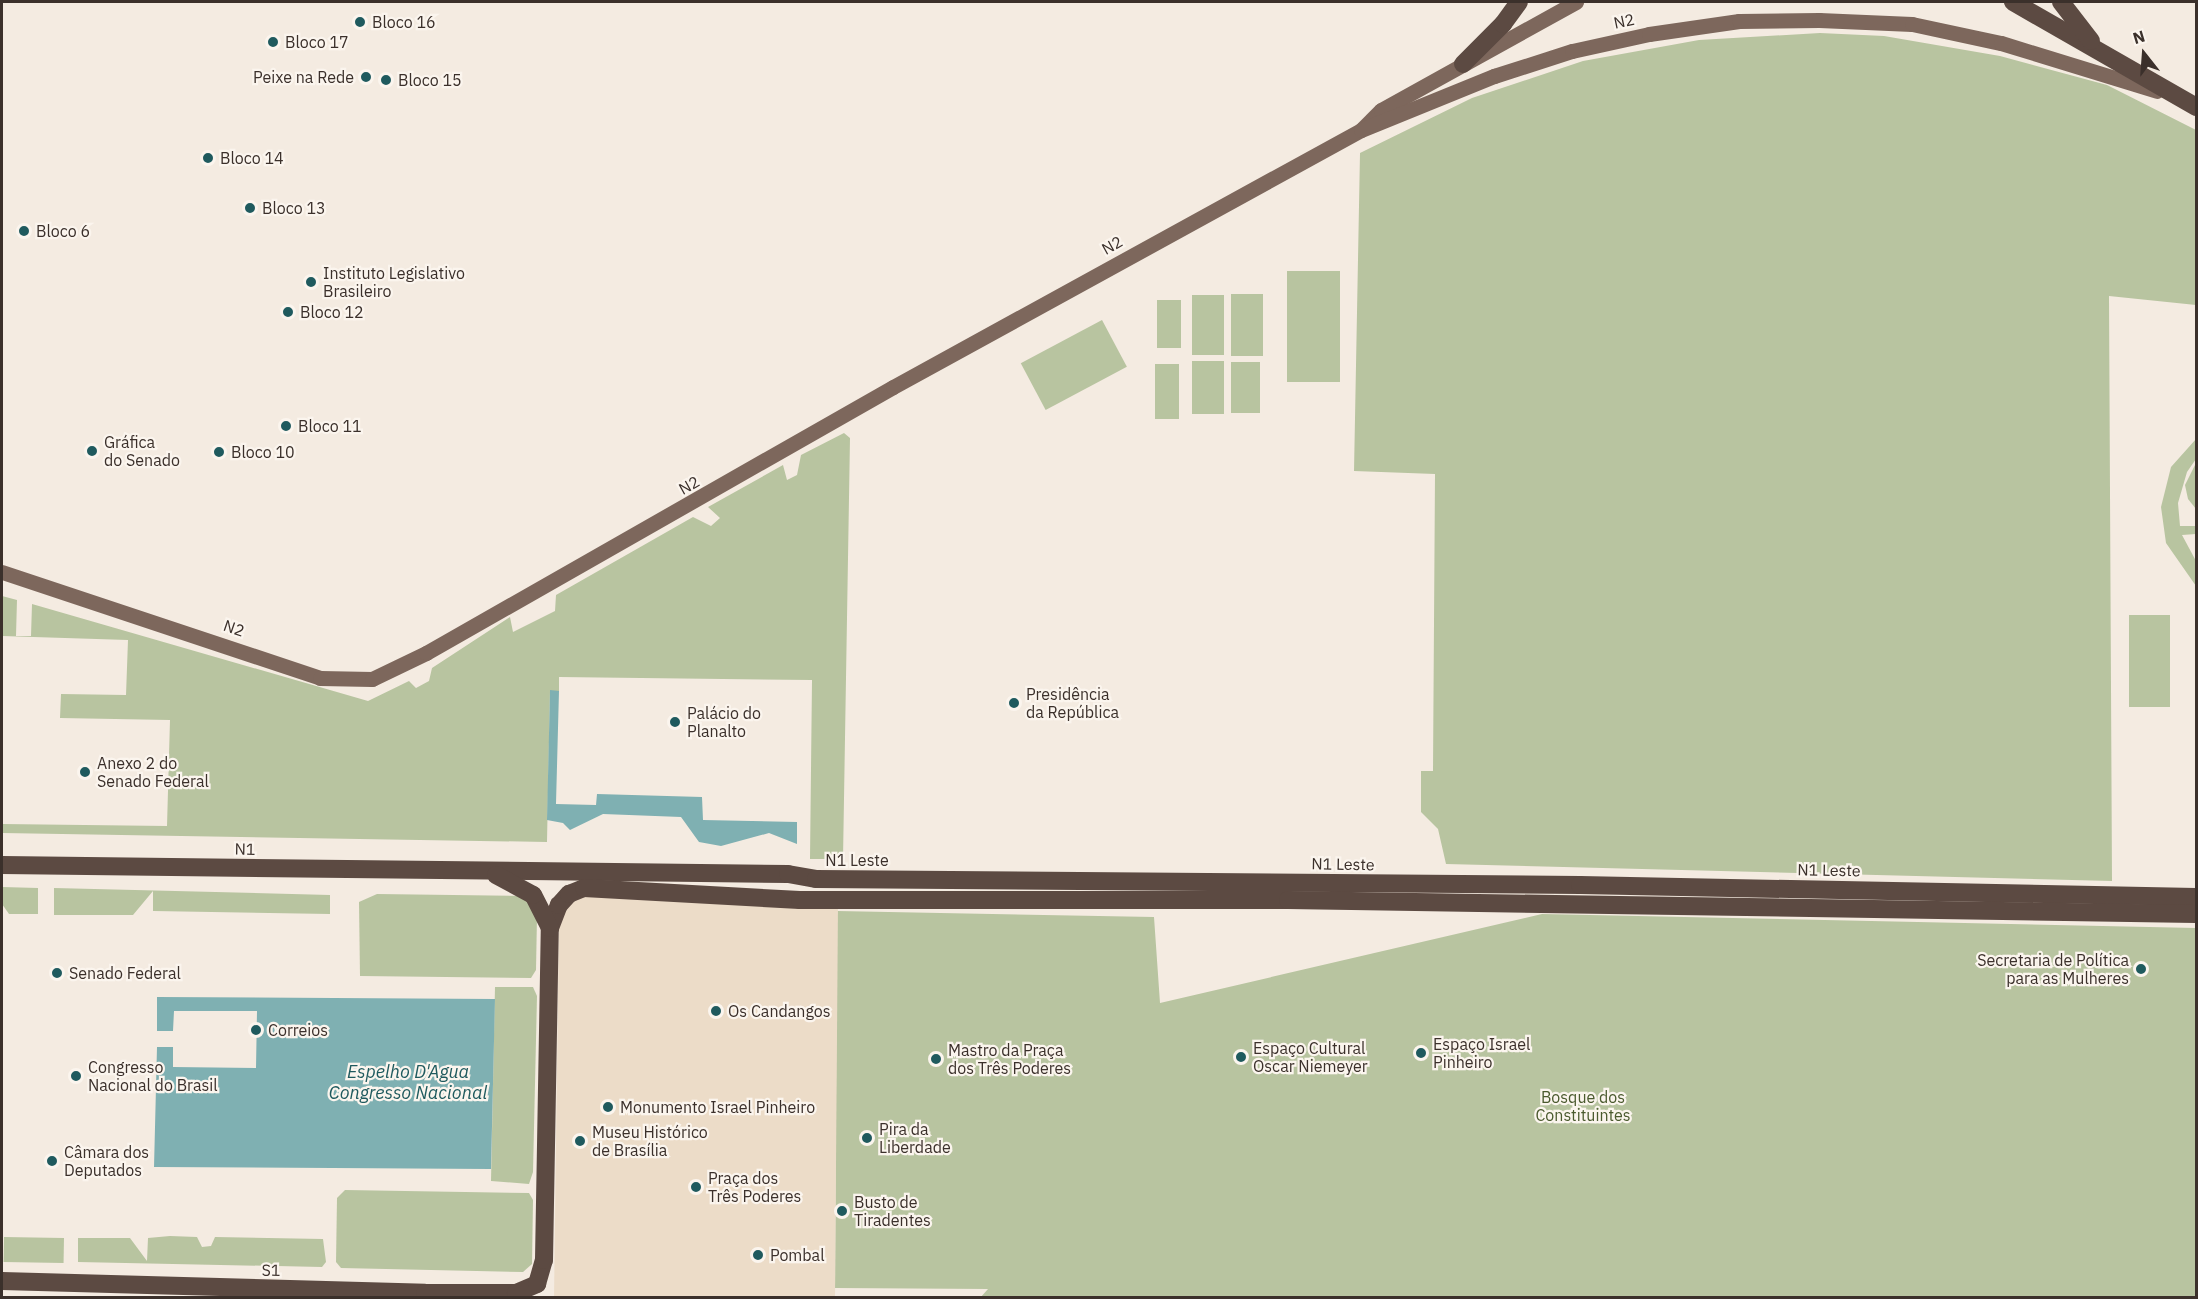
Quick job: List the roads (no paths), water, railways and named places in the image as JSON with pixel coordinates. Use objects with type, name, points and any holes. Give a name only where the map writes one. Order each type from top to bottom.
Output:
[{"type":"highway","points":[[1463,64],[1503,24],[1519,2]]},
{"type":"highway","points":[[2013,2],[2191,104]]},
{"type":"highway","points":[[2061,2],[2100,51]]},
{"type":"highway","name":"N1","points":[[2,865],[489,872]]},
{"type":"highway","points":[[489,872],[533,895],[550,927]]},
{"type":"highway","name":"N1 Leste","points":[[489,872],[788,874],[816,879],[1580,885],[2196,897]]},
{"type":"highway","points":[[550,927],[559,904],[569,894],[584,888],[800,900],[1287,900],[2196,914]]},
{"type":"highway","name":"S1","points":[[2,1281],[437,1293],[516,1293],[537,1284],[544,1260],[550,927]]},
{"type":"main road","name":"N2","points":[[1361,130],[1381,110],[1576,2]]},
{"type":"main road","name":"N2","points":[[2,572],[320,678],[372,679],[426,653],[893,387],[1361,130],[1494,76],[1572,51],[1739,21],[1912,24],[2080,64],[2191,104]]},
{"type":"water","points":[[550,690],[559,691],[556,804],[596,805],[597,794],[702,797],[703,820],[797,822],[797,844],[769,833],[721,846],[699,842],[681,817],[603,814],[570,830],[563,823],[547,820]]},
{"type":"water","name":"Espelho D'Agua Congresso Nacional","points":[[157,997],[495,999],[491,1169],[154,1167],[157,1047],[173,1047],[173,1067],[256,1068],[257,1011],[174,1011],[173,1031],[157,1031]]},
{"type":"place","name":"Bloco 16","points":[[360,22]]},
{"type":"place","name":"Bloco 17","points":[[273,42]]},
{"type":"place","name":"Peixe na Rede","points":[[366,77]]},
{"type":"place","name":"Bloco 15","points":[[386,80]]},
{"type":"place","name":"Bloco 14","points":[[208,158]]},
{"type":"place","name":"Bloco 13","points":[[250,208]]},
{"type":"place","name":"Bloco 6","points":[[24,231]]},
{"type":"place","name":"Instituto Legislativo Brasileiro","points":[[311,282]]},
{"type":"place","name":"Bloco 12","points":[[288,312]]},
{"type":"place","name":"Bloco 11","points":[[286,426]]},
{"type":"place","name":"Gráfica do Senado","points":[[92,451]]},
{"type":"place","name":"Bloco 10","points":[[219,452]]},
{"type":"place","name":"Presidência da República","points":[[1014,703]]},
{"type":"place","name":"Palácio do Planalto","points":[[675,722]]},
{"type":"place","name":"Anexo 2 do Senado Federal","points":[[85,772]]},
{"type":"place","name":"Secretaria de Política para as Mulheres","points":[[2141,969]]},
{"type":"place","name":"Senado Federal","points":[[57,973]]},
{"type":"place","name":"Os Candangos","points":[[716,1011]]},
{"type":"place","name":"Correios","points":[[256,1030]]},
{"type":"place","name":"Espaço Israel Pinheiro","points":[[1421,1053]]},
{"type":"place","name":"Espaço Cultural Oscar Niemeyer","points":[[1241,1057]]},
{"type":"place","name":"Mastro da Praça dos Três Poderes","points":[[936,1059]]},
{"type":"place","name":"Congresso Nacional do Brasil","points":[[76,1076]]},
{"type":"place","name":"Monumento Israel Pinheiro","points":[[608,1107]]},
{"type":"place","name":"Pira da Liberdade","points":[[867,1138]]},
{"type":"place","name":"Museu Histórico de Brasília","points":[[580,1141]]},
{"type":"place","name":"Câmara dos Deputados","points":[[52,1161]]},
{"type":"place","name":"Praça dos Três Poderes","points":[[696,1187]]},
{"type":"place","name":"Busto de Tiradentes","points":[[842,1211]]},
{"type":"place","name":"Pombal","points":[[758,1255]]},
{"type":"park label","name":"Bosque dos Constituintes","points":[[1583,1106]]}]
